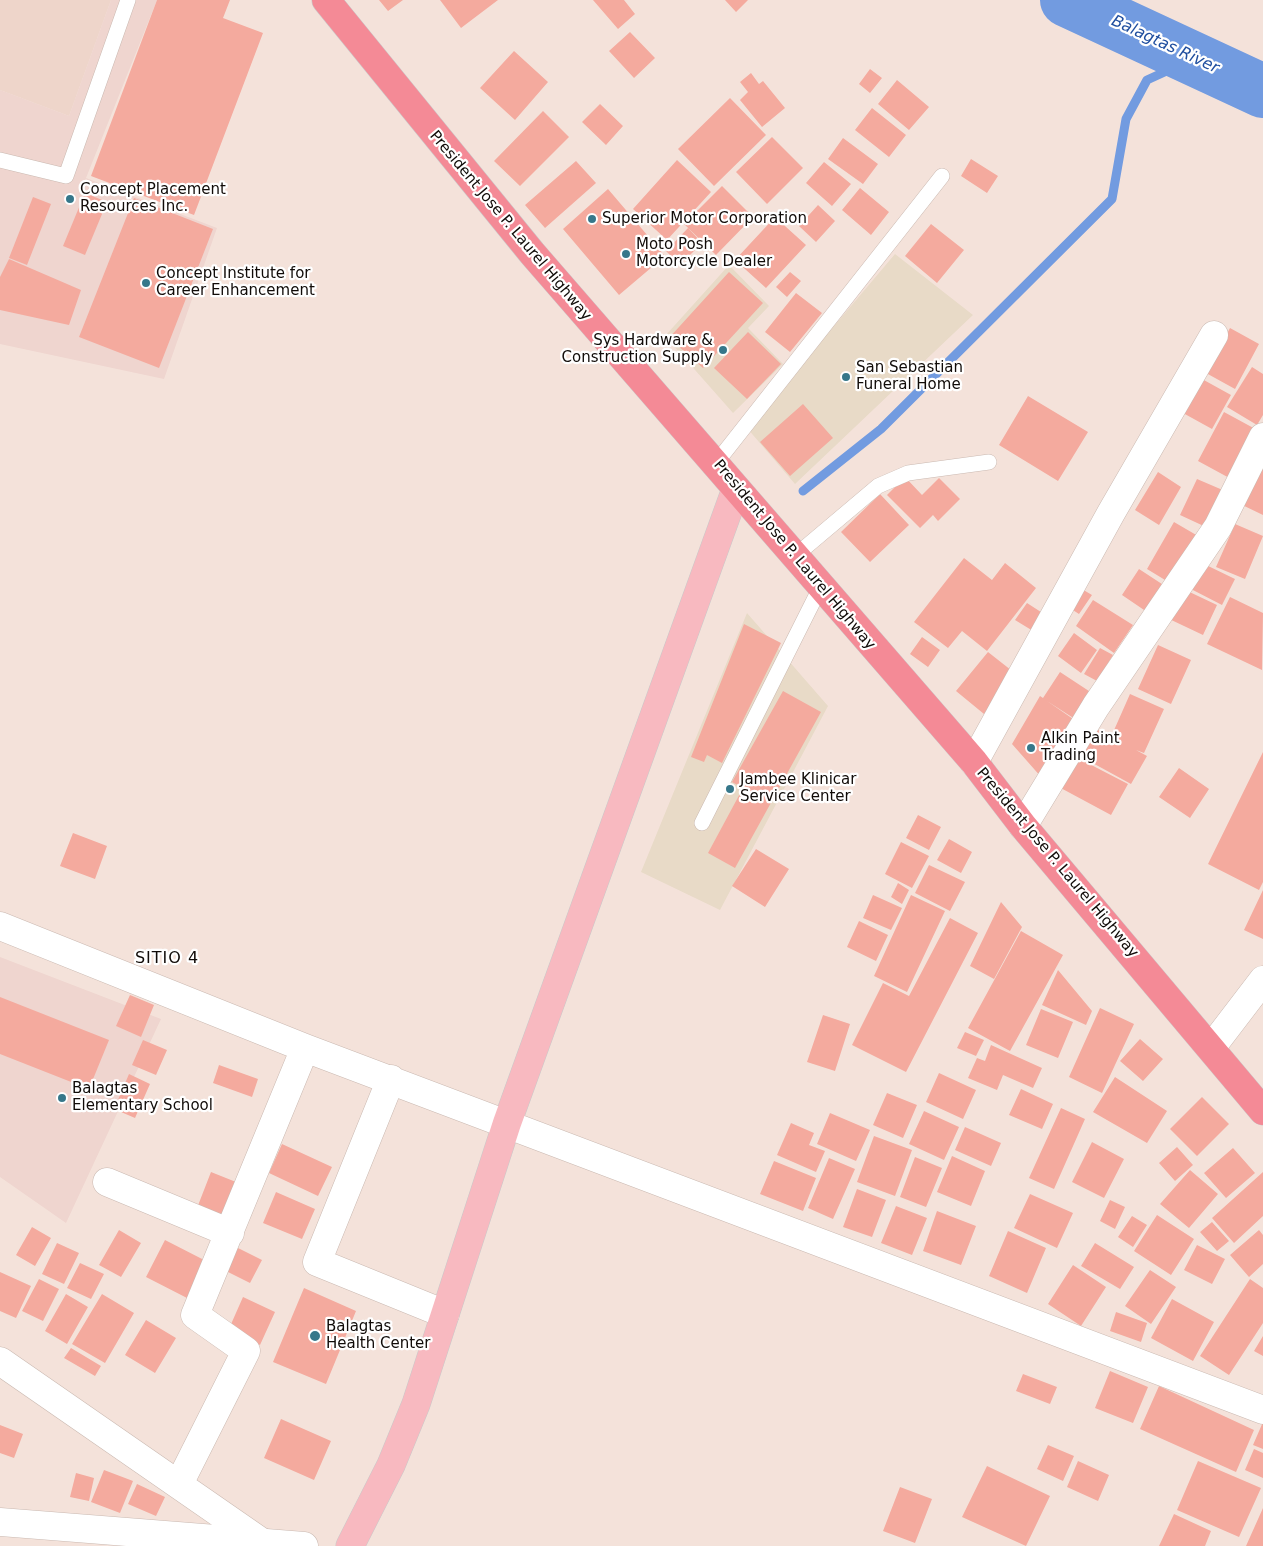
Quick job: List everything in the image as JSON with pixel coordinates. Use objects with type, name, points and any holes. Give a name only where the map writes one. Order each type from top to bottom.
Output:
[{"type":"highway","name":"President Jose P. Laurel Highway","points":[[326,0],[532,253],[624,361],[716,463],[820,588],[974,762],[1023,826],[1263,1111]]},
{"type":"main road","points":[[350,1546],[391,1465],[413,1413],[507,1123],[736,489]]},
{"type":"street","points":[[974,762],[1111,513],[1214,335]]},
{"type":"street","points":[[1023,826],[1096,706],[1218,527],[1263,437]]},
{"type":"street","points":[[0,926],[305,1048],[1263,1410]]},
{"type":"street","points":[[1211,1048],[1263,980]]},
{"type":"street","points":[[179,1484],[246,1351],[195,1315],[305,1048]]},
{"type":"street","points":[[391,1079],[317,1262],[445,1314]]},
{"type":"street","points":[[108,1182],[230,1233]]},
{"type":"street","points":[[0,1361],[266,1545]]},
{"type":"street","points":[[1,1526],[266,1545],[304,1546]]},
{"type":"lane","points":[[0,160],[66,176],[128,0]]},
{"type":"lane","points":[[716,463],[942,176]]},
{"type":"lane","points":[[795,556],[878,486],[908,473],[988,462]]},
{"type":"lane","points":[[702,824],[820,588]]},
{"type":"shaded area","points":[[0,0],[111,0],[69,116],[0,90]]},
{"type":"shaded area","name":"Concept Placement Resources Inc.","points":[[111,0],[157,0],[86,178],[217,228],[164,379],[0,344],[0,90],[69,116]]},
{"type":"shaded area","name":"San Sebastian Funeral Home","points":[[895,254],[973,315],[795,484],[741,421],[829,332]]},
{"type":"shaded area","name":"Sys Hardware & Construction Supply","points":[[729,265],[769,306],[748,328],[783,364],[733,413],[665,336]]},
{"type":"shaded area","name":"Jambee Klinicar Service Center","points":[[747,613],[828,706],[720,910],[641,872]]},
{"type":"shaded area","name":"Balagtas Elementary School","points":[[0,957],[161,1019],[66,1223],[0,1177]]},
{"type":"building","points":[[157,0],[230,0],[223,18],[263,33],[194,215],[91,176]]},
{"type":"building","points":[[379,0],[403,0],[388,11]]},
{"type":"building","points":[[440,0],[498,0],[461,28]]},
{"type":"building","points":[[593,0],[624,0],[635,14],[618,29]]},
{"type":"building","points":[[725,0],[748,0],[736,12]]},
{"type":"building","points":[[630,32],[655,58],[634,78],[609,51]]},
{"type":"building","points":[[514,51],[548,82],[515,120],[480,88]]},
{"type":"building","points":[[870,69],[882,78],[870,93],[859,84]]},
{"type":"building","points":[[751,73],[759,84],[763,81],[785,108],[762,127],[740,100],[748,92],[740,82]]},
{"type":"building","points":[[897,80],[929,107],[909,130],[878,104]]},
{"type":"building","points":[[730,98],[766,135],[714,186],[678,149]]},
{"type":"building","points":[[600,104],[623,126],[606,145],[582,122]]},
{"type":"building","points":[[872,108],[906,135],[889,157],[855,130]]},
{"type":"building","points":[[543,111],[569,137],[520,186],[494,161]]},
{"type":"building","points":[[772,137],[803,168],[767,204],[736,172]]},
{"type":"building","points":[[843,138],[878,164],[863,184],[828,159]]},
{"type":"building","points":[[971,159],[998,176],[987,193],[961,176]]},
{"type":"building","points":[[677,160],[711,192],[667,240],[633,209]]},
{"type":"building","points":[[576,161],[596,183],[545,228],[525,205]]},
{"type":"building","points":[[824,162],[851,184],[832,206],[806,183]]},
{"type":"building","points":[[722,186],[753,217],[716,255],[684,224]]},
{"type":"building","points":[[860,188],[889,212],[871,235],[842,210]]},
{"type":"building","points":[[608,189],[665,256],[619,295],[563,229]]},
{"type":"building","points":[[85,193],[107,202],[85,255],[63,246]]},
{"type":"building","points":[[33,197],[51,204],[27,265],[9,258]]},
{"type":"building","name":"Concept Institute for Career Enhancement","points":[[134,198],[213,229],[159,368],[79,337]]},
{"type":"building","points":[[818,205],[835,221],[816,242],[799,226]]},
{"type":"building","points":[[775,217],[806,245],[766,288],[735,260]]},
{"type":"building","points":[[931,224],[964,250],[937,283],[905,256]]},
{"type":"building","points":[[688,228],[702,243],[680,265],[666,251]]},
{"type":"building","points":[[9,259],[81,290],[69,325],[0,310],[0,277]]},
{"type":"building","points":[[729,272],[763,303],[703,368],[669,338]]},
{"type":"building","points":[[790,272],[801,281],[787,297],[776,287]]},
{"type":"building","points":[[796,293],[822,313],[790,352],[765,332]]},
{"type":"building","points":[[1230,328],[1259,344],[1235,389],[1206,373]]},
{"type":"building","points":[[748,332],[781,364],[747,399],[714,368]]},
{"type":"building","points":[[1252,367],[1263,374],[1263,415],[1257,425],[1227,407]]},
{"type":"building","points":[[1202,379],[1231,395],[1212,429],[1183,413]]},
{"type":"building","points":[[1028,396],[1088,432],[1058,481],[999,445]]},
{"type":"building","points":[[803,404],[833,438],[790,476],[760,442]]},
{"type":"building","points":[[1224,412],[1259,431],[1233,480],[1198,461]]},
{"type":"building","points":[[1263,446],[1263,515],[1236,502]]},
{"type":"building","points":[[1158,472],[1181,487],[1159,525],[1135,510]]},
{"type":"building","points":[[905,477],[922,495],[939,478],[960,499],[938,521],[933,515],[920,528],[887,495]]},
{"type":"building","points":[[1197,479],[1225,491],[1208,528],[1180,515]]},
{"type":"building","points":[[880,494],[909,525],[870,562],[841,532]]},
{"type":"building","points":[[1174,522],[1198,536],[1170,583],[1147,569]]},
{"type":"building","points":[[1235,524],[1263,536],[1245,579],[1216,567]]},
{"type":"building","points":[[964,558],[992,580],[1005,563],[1036,588],[987,651],[962,631],[948,648],[914,622]]},
{"type":"building","points":[[1202,563],[1235,579],[1222,605],[1189,588]]},
{"type":"building","points":[[1139,569],[1165,586],[1147,612],[1122,595]]},
{"type":"building","points":[[1075,585],[1092,595],[1079,614],[1062,603]]},
{"type":"building","points":[[1179,587],[1217,605],[1203,635],[1165,617]]},
{"type":"building","points":[[1230,597],[1263,613],[1262,670],[1207,644]]},
{"type":"building","points":[[1093,600],[1133,625],[1114,653],[1076,626]]},
{"type":"building","points":[[1027,603],[1044,614],[1033,631],[1015,620]]},
{"type":"building","points":[[744,624],[781,643],[722,763],[707,755],[704,762],[691,757]]},
{"type":"building","points":[[1074,633],[1097,650],[1081,673],[1058,656]]},
{"type":"building","points":[[922,637],[940,650],[928,667],[910,654]]},
{"type":"building","points":[[1158,645],[1191,660],[1171,704],[1138,689]]},
{"type":"building","points":[[1100,648],[1113,655],[1097,681],[1084,674]]},
{"type":"building","points":[[988,652],[1016,674],[984,714],[956,691]]},
{"type":"building","points":[[1060,672],[1095,695],[1078,721],[1047,701],[1076,721],[1042,778],[1012,744],[1040,696],[1043,698]]},
{"type":"building","points":[[783,691],[821,712],[735,868],[708,853],[743,788],[732,782]]},
{"type":"building","points":[[1130,694],[1164,709],[1144,753],[1136,750],[1147,756],[1131,784],[1078,755],[1093,727],[1111,737]]},
{"type":"building","points":[[1263,752],[1263,882],[1259,890],[1208,864]]},
{"type":"building","points":[[1072,755],[1128,784],[1111,815],[1057,786]]},
{"type":"building","points":[[1179,768],[1209,789],[1190,818],[1159,797]]},
{"type":"building","points":[[918,815],[941,827],[929,850],[906,838]]},
{"type":"building","points":[[73,833],[107,846],[95,879],[60,866]]},
{"type":"building","points":[[949,839],[972,852],[961,873],[937,860]]},
{"type":"building","points":[[901,842],[929,856],[912,888],[885,874]]},
{"type":"building","points":[[756,849],[789,869],[765,907],[732,886]]},
{"type":"building","points":[[929,865],[965,882],[950,911],[915,893]]},
{"type":"building","points":[[898,883],[909,890],[902,904],[891,897]]},
{"type":"building","points":[[1263,890],[1263,939],[1244,930]]},
{"type":"building","points":[[873,895],[902,908],[891,930],[863,918]]},
{"type":"building","points":[[911,895],[945,911],[907,992],[874,976]]},
{"type":"building","points":[[1001,902],[1022,927],[994,979],[970,966]]},
{"type":"building","points":[[950,918],[978,933],[906,1072],[852,1045],[883,983],[909,996]]},
{"type":"building","points":[[859,921],[888,935],[876,961],[847,947]]},
{"type":"building","points":[[1021,931],[1063,955],[1010,1051],[968,1028]]},
{"type":"building","points":[[1058,970],[1092,1011],[1086,1025],[1042,1005]]},
{"type":"building","points":[[130,995],[154,1005],[141,1037],[116,1026]]},
{"type":"building","points":[[0,997],[109,1040],[89,1089],[0,1054]]},
{"type":"building","points":[[1100,1008],[1134,1024],[1102,1093],[1069,1077]]},
{"type":"building","points":[[1041,1009],[1073,1022],[1058,1058],[1026,1045]]},
{"type":"building","points":[[823,1015],[850,1024],[835,1071],[807,1062]]},
{"type":"building","points":[[965,1032],[984,1040],[976,1056],[957,1048]]},
{"type":"building","points":[[1140,1039],[1163,1059],[1143,1081],[1120,1061]]},
{"type":"building","points":[[143,1040],[167,1050],[156,1075],[132,1065]]},
{"type":"building","points":[[991,1045],[1042,1068],[1033,1088],[1003,1075],[997,1090],[968,1078],[977,1058],[985,1061]]},
{"type":"building","points":[[219,1065],[258,1079],[252,1097],[213,1083]]},
{"type":"building","points":[[939,1073],[976,1090],[963,1119],[926,1102]]},
{"type":"building","points":[[129,1074],[150,1084],[135,1118],[114,1109]]},
{"type":"building","points":[[1115,1077],[1167,1111],[1147,1143],[1093,1112]]},
{"type":"building","points":[[1021,1089],[1053,1104],[1042,1129],[1009,1115]]},
{"type":"building","points":[[887,1093],[917,1105],[903,1138],[873,1125]]},
{"type":"building","points":[[1202,1097],[1229,1124],[1197,1156],[1170,1129]]},
{"type":"building","points":[[1061,1108],[1085,1119],[1054,1189],[1029,1178]]},
{"type":"building","points":[[924,1111],[959,1127],[944,1160],[909,1144]]},
{"type":"building","points":[[830,1113],[870,1130],[856,1161],[817,1144]]},
{"type":"building","points":[[791,1123],[814,1133],[809,1145],[825,1151],[816,1172],[777,1155]]},
{"type":"building","points":[[965,1127],[1001,1143],[991,1166],[955,1150]]},
{"type":"building","points":[[874,1136],[912,1150],[895,1196],[857,1182]]},
{"type":"building","points":[[1092,1142],[1124,1159],[1104,1198],[1072,1182]]},
{"type":"building","points":[[282,1144],[332,1167],[318,1196],[269,1173]]},
{"type":"building","points":[[1177,1147],[1193,1165],[1175,1181],[1159,1163]]},
{"type":"building","points":[[1233,1148],[1255,1173],[1226,1198],[1204,1173]]},
{"type":"building","points":[[952,1156],[985,1171],[971,1206],[937,1192]]},
{"type":"building","points":[[915,1157],[942,1168],[926,1207],[900,1197]]},
{"type":"building","points":[[829,1158],[855,1169],[833,1219],[808,1208]]},
{"type":"building","points":[[774,1161],[816,1178],[803,1211],[760,1194]]},
{"type":"building","points":[[1190,1170],[1218,1194],[1189,1228],[1160,1204]]},
{"type":"building","points":[[211,1172],[241,1184],[225,1220],[197,1208]]},
{"type":"building","points":[[1263,1172],[1263,1216],[1234,1243],[1212,1218]]},
{"type":"building","points":[[857,1189],[886,1200],[872,1237],[843,1227]]},
{"type":"building","points":[[276,1192],[315,1209],[302,1239],[263,1223]]},
{"type":"building","points":[[1030,1194],[1073,1213],[1057,1248],[1014,1228]]},
{"type":"building","points":[[1110,1200],[1125,1207],[1115,1229],[1100,1221]]},
{"type":"building","points":[[896,1206],[927,1218],[912,1255],[881,1243]]},
{"type":"building","points":[[937,1211],[976,1226],[961,1265],[923,1251]]},
{"type":"building","points":[[1157,1215],[1194,1239],[1171,1275],[1134,1251]]},
{"type":"building","points":[[1132,1216],[1147,1225],[1133,1247],[1118,1237]]},
{"type":"building","points":[[1212,1222],[1229,1241],[1217,1251],[1200,1232]]},
{"type":"building","points":[[32,1227],[51,1238],[35,1266],[16,1255]]},
{"type":"building","points":[[119,1230],[141,1243],[121,1277],[99,1265]]},
{"type":"building","points":[[1259,1230],[1263,1235],[1263,1264],[1249,1277],[1230,1255]]},
{"type":"building","points":[[1008,1231],[1046,1248],[1027,1293],[989,1276]]},
{"type":"building","points":[[165,1240],[206,1261],[187,1298],[146,1277]]},
{"type":"building","points":[[57,1243],[79,1253],[64,1284],[42,1274]]},
{"type":"building","points":[[1095,1243],[1134,1267],[1120,1289],[1081,1266]]},
{"type":"building","points":[[230,1244],[262,1260],[250,1283],[218,1267]]},
{"type":"building","points":[[1197,1245],[1225,1259],[1212,1284],[1184,1270]]},
{"type":"building","points":[[80,1263],[104,1274],[91,1299],[67,1288]]},
{"type":"building","points":[[1073,1265],[1106,1287],[1081,1326],[1048,1304]]},
{"type":"building","points":[[1150,1270],[1176,1287],[1151,1324],[1125,1306]]},
{"type":"building","points":[[0,1272],[31,1286],[16,1318],[0,1311]]},
{"type":"building","points":[[39,1279],[59,1289],[43,1321],[22,1311]]},
{"type":"building","points":[[1250,1279],[1263,1288],[1263,1323],[1229,1375],[1200,1356]]},
{"type":"building","name":"Balagtas Health Center","points":[[304,1288],[356,1311],[326,1384],[273,1362]]},
{"type":"building","points":[[66,1294],[88,1307],[67,1344],[45,1331]]},
{"type":"building","points":[[102,1294],[134,1313],[105,1363],[72,1344]]},
{"type":"building","points":[[243,1297],[275,1312],[260,1345],[228,1331]]},
{"type":"building","points":[[1172,1299],[1214,1322],[1193,1361],[1151,1338]]},
{"type":"building","points":[[1116,1312],[1147,1323],[1141,1342],[1110,1331]]},
{"type":"building","points":[[146,1320],[176,1338],[155,1373],[125,1355]]},
{"type":"building","points":[[1263,1336],[1263,1356],[1254,1351]]},
{"type":"building","points":[[71,1348],[101,1366],[95,1376],[64,1358]]},
{"type":"building","points":[[1110,1371],[1148,1387],[1133,1423],[1095,1408]]},
{"type":"building","points":[[1023,1374],[1057,1387],[1050,1404],[1016,1391]]},
{"type":"building","points":[[1159,1386],[1254,1430],[1236,1472],[1140,1429]]},
{"type":"building","points":[[281,1419],[331,1441],[314,1480],[264,1458]]},
{"type":"building","points":[[1263,1422],[1263,1449],[1253,1445]]},
{"type":"building","points":[[0,1425],[23,1434],[14,1458],[0,1453]]},
{"type":"building","points":[[1048,1445],[1074,1456],[1063,1481],[1037,1469]]},
{"type":"building","points":[[1254,1449],[1263,1453],[1263,1478],[1245,1470]]},
{"type":"building","points":[[1078,1461],[1109,1475],[1098,1501],[1067,1487]]},
{"type":"building","points":[[1198,1461],[1261,1488],[1239,1537],[1177,1510]]},
{"type":"building","points":[[987,1466],[1050,1496],[1026,1546],[962,1517]]},
{"type":"building","points":[[104,1470],[133,1481],[120,1513],[91,1502]]},
{"type":"building","points":[[76,1473],[94,1478],[89,1501],[70,1497]]},
{"type":"building","points":[[137,1484],[165,1497],[156,1516],[128,1504]]},
{"type":"building","points":[[900,1487],[932,1499],[915,1543],[883,1531]]},
{"type":"building","points":[[1263,1508],[1263,1546],[1246,1546]]},
{"type":"building","points":[[1174,1514],[1211,1531],[1205,1546],[1159,1546]]},
{"type":"waterway","name":"Balagtas River","points":[[1067,0],[1263,91]]},
{"type":"waterway","points":[[803,491],[881,429],[1112,199],[1126,119],[1147,80],[1193,59]]},
{"type":"place","name":"Concept Placement Resources Inc.","points":[[70,199]]},
{"type":"place","name":"Superior Motor Corporation","points":[[592,219]]},
{"type":"place","name":"Moto Posh Motorcycle Dealer","points":[[626,254]]},
{"type":"place","name":"Concept Institute for Career Enhancement","points":[[146,283]]},
{"type":"place","name":"Sys Hardware & Construction Supply","points":[[723,350]]},
{"type":"place","name":"San Sebastian Funeral Home","points":[[846,377]]},
{"type":"place","name":"Alkin Paint Trading","points":[[1031,748]]},
{"type":"place","name":"Jambee Klinicar Service Center","points":[[730,789]]},
{"type":"place","name":"Balagtas Elementary School","points":[[62,1098]]},
{"type":"place","name":"Balagtas Health Center","points":[[315,1336]]},
{"type":"district","name":"SITIO 4","points":[[167,959]]}]
